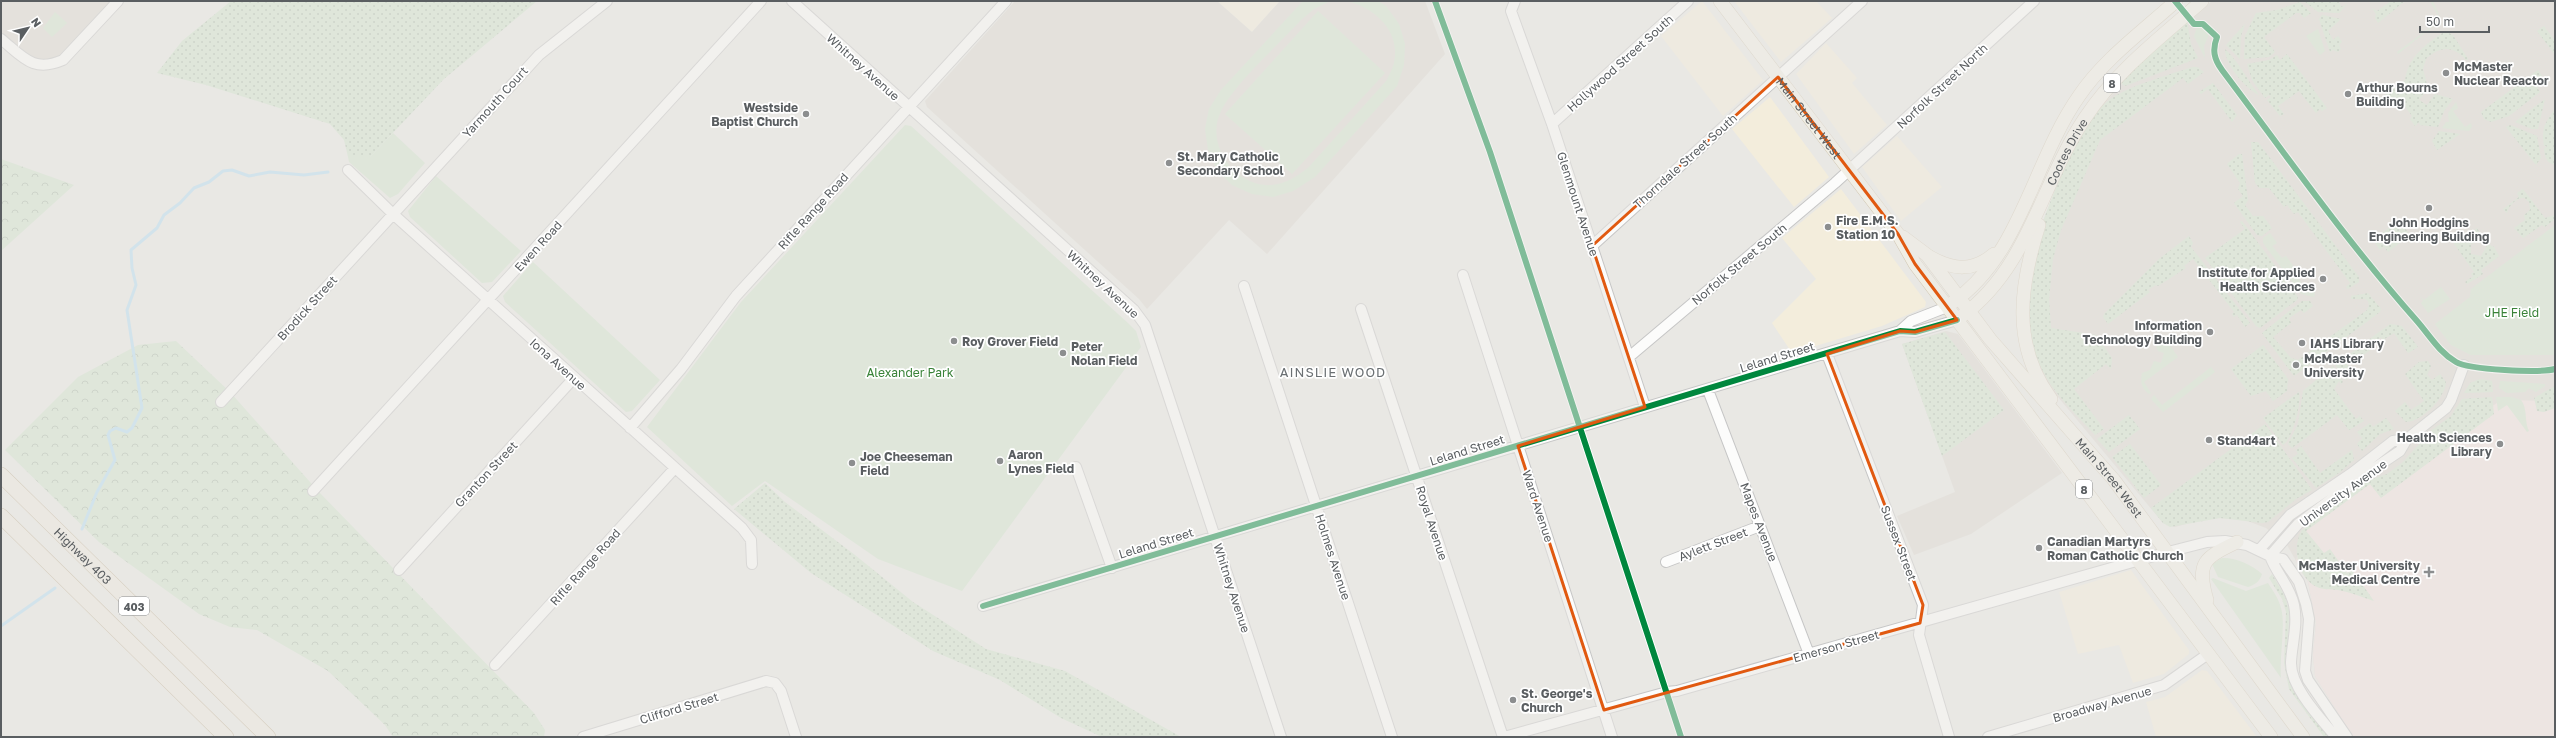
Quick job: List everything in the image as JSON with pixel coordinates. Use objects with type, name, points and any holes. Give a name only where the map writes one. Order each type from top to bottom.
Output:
[{"type":"highway","name":"Highway 403","points":[[1,475],[268,737]]},
{"type":"highway","name":"403","points":[[1,516],[226,737]]},
{"type":"main road","name":"Main Street West","points":[[1720,1],[1898,234],[1915,264],[2271,737]]},
{"type":"main road","name":"Cootes Drive","points":[[1947,307],[1979,280],[2005,243],[2022,213],[2050,148],[2079,96],[2118,53],[2176,1]]},
{"type":"main road","name":"Cootes Drive","points":[[1957,320],[1969,311],[2010,266],[2050,187],[2074,134],[2103,94],[2124,71],[2202,1]]},
{"type":"main road","points":[[2050,187],[2025,276],[2022,309],[2024,342],[2042,386],[2090,447],[2103,467]]},
{"type":"main road","name":"Main Street West","points":[[1898,234],[1927,255],[1969,311],[2018,372],[2103,467],[2168,552],[2303,737]]},
{"type":"main road","points":[[1927,255],[1948,265],[1968,268],[1983,262],[2005,243]]},
{"type":"main road","points":[[2210,609],[2202,582],[2202,567],[2214,554],[2237,542]]},
{"type":"street","points":[[1,39],[30,62],[42,66],[52,64],[63,60],[118,1]]},
{"type":"street","name":"Yarmouth Court","points":[[393,214],[538,54],[607,1]]},
{"type":"street","name":"Ewen Road","points":[[313,491],[761,1]]},
{"type":"street","name":"Whitney Avenue","points":[[792,1],[1134,310],[1145,325],[1216,536],[1281,737]]},
{"type":"street","name":"Rifle Range Road","points":[[630,428],[681,369],[736,296],[1006,1]]},
{"type":"street","name":"Glenmount Avenue","points":[[1515,1],[1511,11],[1552,124],[1645,407]]},
{"type":"street","name":"Hollywood Street South","points":[[1552,124],[1688,1]]},
{"type":"street","name":"Thorndale Street South","points":[[1592,246],[1862,1]]},
{"type":"street","name":"Norfolk Street North","points":[[1850,170],[2034,1]]},
{"type":"street","name":"Iona Avenue","points":[[348,170],[393,214],[742,528],[751,540],[752,564]]},
{"type":"street","name":"Norfolk Street South","points":[[1629,357],[1850,170]]},
{"type":"street","name":"Brodick Street","points":[[220,402],[393,214]]},
{"type":"street","name":"Ward Avenue","points":[[1463,275],[1612,737]]},
{"type":"street","name":"Holmes Avenue","points":[[1244,286],[1392,737]]},
{"type":"street","name":"Leland Street","points":[[1900,331],[1911,321],[1947,307]]},
{"type":"street","name":"Royal Avenue","points":[[1361,309],[1504,737]]},
{"type":"street","name":"Leland Street","points":[[983,606],[1645,407],[1708,390],[1900,331],[1915,332],[1957,320]]},
{"type":"street","name":"Sussex Street","points":[[1827,354],[1923,605],[1919,635],[1949,737]]},
{"type":"street","name":"University Avenue","points":[[2270,556],[2298,524],[2357,480],[2400,451],[2406,439],[2446,408],[2464,365]]},
{"type":"street","name":"Granton Street","points":[[399,570],[574,378]]},
{"type":"street","name":"Mapes Avenue","points":[[1708,390],[1809,654]]},
{"type":"street","name":"University Avenue","points":[[2260,550],[2290,515],[2347,477],[2393,441],[2406,439]]},
{"type":"street","points":[[1076,467],[1112,568]]},
{"type":"street","name":"Rifle Range Road","points":[[495,665],[675,468]]},
{"type":"street","name":"Aylett Street","points":[[1666,562],[1760,526]]},
{"type":"street","points":[[2168,552],[2207,542],[2237,542],[2260,550],[2270,556],[2284,559],[2302,588],[2309,619],[2306,675],[2314,691],[2347,737]]},
{"type":"street","name":"Emerson Street","points":[[1504,737],[1809,654],[2168,552]]},
{"type":"street","points":[[2270,556],[2275,568],[2289,590],[2294,605],[2296,617],[2291,662],[2295,678],[2304,697],[2336,737]]},
{"type":"street","name":"Broadway Avenue","points":[[1988,737],[2164,685],[2208,654]]},
{"type":"street","name":"Clifford Street","points":[[583,737],[766,681],[775,683],[781,691],[796,737]]},
{"type":"highlighted area","points":[[1778,77],[1898,234],[1915,264],[1957,320],[1915,332],[1900,331],[1827,354],[1923,605],[1920,623],[1604,710],[1518,446],[1645,407],[1592,246]]},
{"type":"shaded area","points":[[1,1],[117,1],[63,59],[42,65],[1,37]]},
{"type":"shaded area","name":"St. Mary Catholic Secondary School","points":[[1015,1],[1217,1],[1252,32],[1280,1],[1425,1],[1445,54],[1267,254],[1229,220],[1147,309],[1139,299],[927,107],[925,101]]},
{"type":"shaded area","points":[[1217,1],[1280,1],[1252,32]]},
{"type":"shaded area","points":[[1702,1],[1763,80],[1723,116],[1661,36]]},
{"type":"shaded area","points":[[1734,1],[1816,1],[1832,18],[1781,62]]},
{"type":"shaded area","name":"McMaster University","points":[[2212,1],[2555,1],[2555,737],[2353,737],[2315,676],[2313,655],[2316,623],[2308,582],[2287,545],[2266,528],[2245,520],[2220,518],[2204,519],[2175,527],[2163,523],[2048,385],[2028,338],[2044,219],[2051,201],[2083,130],[2100,108],[2138,66]]},
{"type":"shaded area","points":[[1826,43],[1857,78],[1852,83],[1887,125],[1854,154],[1796,74]]},
{"type":"shaded area","points":[[1770,97],[1829,177],[1794,207],[1732,129]]},
{"type":"shaded area","points":[[1897,136],[1942,187],[1901,221],[1862,167]]},
{"type":"shaded area","points":[[1841,189],[1926,302],[1925,307],[1882,326],[1792,353],[1772,323],[1816,279],[1782,238]]},
{"type":"shaded area","points":[[1946,331],[1958,334],[2062,473],[1971,534],[1914,555],[1897,516],[1955,492],[1902,344]]},
{"type":"shaded area","name":"McMaster University Medical Centre","points":[[2501,400],[2552,401],[2555,406],[2555,737],[2353,737],[2315,676],[2313,655],[2316,623],[2308,582],[2296,561],[2304,528],[2366,484],[2385,483]]},
{"type":"shaded area","points":[[2131,570],[2189,650],[2189,654],[2164,674],[2133,683],[2119,645],[2078,654],[2059,592]]},
{"type":"shaded area","points":[[2202,670],[2207,671],[2257,737],[2156,737],[2146,702],[2165,697]]},
{"type":"green space","points":[[231,1],[537,1],[444,79],[370,157],[348,157],[344,140],[330,124],[206,85],[157,73],[182,41]]},
{"type":"green space","points":[[1303,1],[1330,1],[1314,9],[1301,20],[1246,77],[1227,100],[1221,111],[1217,124],[1217,137],[1220,150],[1227,162],[1236,172],[1246,179],[1259,184],[1272,185],[1282,183],[1304,171],[1387,80],[1393,65],[1395,51],[1394,41],[1390,31],[1376,15],[1357,4],[1347,1],[1378,1],[1386,6],[1399,24],[1405,44],[1404,65],[1397,86],[1315,177],[1293,191],[1273,197],[1252,194],[1232,185],[1217,170],[1208,150],[1205,129],[1209,109],[1221,90]]},
{"type":"green space","points":[[2304,1],[2338,1],[2342,7],[2347,4],[2339,13],[2318,12]]},
{"type":"green space","points":[[2391,1],[2405,1],[2378,23],[2375,18],[2376,14],[2372,8],[2377,11]]},
{"type":"green space","points":[[2430,1],[2433,1],[2441,20],[2398,54],[2397,52],[2439,21],[2439,17]]},
{"type":"green space","points":[[2300,2],[2311,13],[2304,18],[2300,13],[2296,13],[2264,37],[2275,52],[2269,57],[2244,59],[2245,36],[2256,13],[2277,10]]},
{"type":"green space","points":[[1318,11],[1385,73],[1292,174],[1225,114]]},
{"type":"green space","points":[[55,12],[67,23],[52,37],[43,28]]},
{"type":"green space","points":[[2322,15],[2341,19],[2328,31],[2333,40],[2338,36],[2342,42],[2339,45],[2341,49],[2338,52],[2333,50],[2330,52],[2319,19]]},
{"type":"green space","points":[[2187,21],[2191,44],[2198,58],[2125,86],[2122,84],[2122,81]]},
{"type":"green space","points":[[2245,24],[2241,36],[2240,59],[2226,45]]},
{"type":"green space","points":[[2201,26],[2209,34],[2204,46],[2205,58],[2194,36],[2197,27]]},
{"type":"green space","points":[[2544,26],[2555,41],[2555,55],[2537,31]]},
{"type":"green space","points":[[2318,29],[2325,51],[2320,55],[2306,36]]},
{"type":"green space","points":[[2445,31],[2453,35],[2468,59],[2466,60],[2457,52],[2446,49],[2436,52],[2426,59],[2423,69],[2428,88],[2419,100],[2427,105],[2435,94],[2453,99],[2444,111],[2438,127],[2420,125],[2419,122],[2415,126],[2410,119],[2412,116],[2400,100],[2393,104],[2381,98],[2405,80],[2410,64],[2419,51]]},
{"type":"green space","points":[[2225,49],[2231,55],[2259,95],[2248,88],[2237,76],[2228,62]]},
{"type":"green space","points":[[2287,54],[2327,108],[2322,111],[2320,109],[2316,113],[2299,91],[2278,106],[2284,114],[2280,116],[2267,100],[2271,97],[2269,95],[2265,98],[2252,80],[2247,64],[2269,60],[2277,55],[2280,60]]},
{"type":"green space","points":[[2192,67],[2197,67],[2204,72],[2188,84],[2183,78],[2100,140],[2061,230],[2053,259],[2049,299],[2051,328],[2096,335],[2112,358],[2111,369],[2106,364],[2074,389],[2104,429],[2095,435],[2064,402],[2053,387],[2043,372],[2035,353],[2025,312],[2026,288],[2032,257],[2042,224],[2059,180],[2068,159],[2091,118],[2108,101],[2126,90],[2148,81]]},
{"type":"green space","points":[[2538,70],[2546,82],[2545,87],[2542,83],[2537,87],[2540,92],[2509,116],[2491,122],[2484,119],[2481,112]]},
{"type":"green space","points":[[2213,83],[2237,115],[2232,122],[2208,89],[2201,94],[2199,92]]},
{"type":"green space","points":[[2545,99],[2538,129],[2532,129],[2515,122]]},
{"type":"green space","points":[[2456,102],[2458,108],[2453,111],[2465,127],[2471,123],[2472,127],[2469,131],[2442,128],[2446,122],[2449,122],[2448,113]]},
{"type":"green space","points":[[2555,109],[2555,165],[2550,163],[2546,157],[2544,149],[2547,146],[2544,146],[2543,135],[2546,122]]},
{"type":"green space","name":"Alexander Park","points":[[905,125],[911,126],[1128,323],[1136,331],[1141,347],[962,591],[878,559],[765,481],[732,506],[647,427],[741,302]]},
{"type":"green space","points":[[2510,125],[2537,136],[2541,158],[2536,165],[2506,127]]},
{"type":"green space","points":[[2439,131],[2460,134],[2437,150],[2432,141]]},
{"type":"green space","points":[[393,133],[425,163],[398,194],[390,198],[349,162],[348,157],[370,157]]},
{"type":"green space","points":[[2251,142],[2258,142],[2359,277],[2359,282],[2348,289],[2346,287],[2350,283],[2298,212],[2294,214],[2287,205],[2284,207],[2269,188],[2259,188],[2255,183]]},
{"type":"green space","points":[[2239,154],[2242,154],[2248,200],[2245,205],[2253,216],[2263,216],[2272,228],[2262,236],[2257,235],[2234,203],[2243,196],[2238,189],[2240,183],[2227,164]]},
{"type":"green space","points":[[1,159],[74,185],[1,251]]},
{"type":"green space","points":[[436,176],[521,251],[492,282],[482,283],[410,217],[408,211]]},
{"type":"green space","points":[[2523,189],[2545,218],[2555,215],[2555,219],[2545,227],[2542,225],[2523,238],[2514,228],[2525,220],[2524,215],[2530,210],[2529,202],[2524,198],[2521,198],[2513,203],[2507,213],[2503,209],[2519,197],[2517,193]]},
{"type":"green space","points":[[2399,220],[2410,235],[2388,252],[2384,247],[2380,250],[2373,240]]},
{"type":"green space","points":[[2242,221],[2298,297],[2297,300],[2260,328],[2256,326],[2205,258],[2245,229],[2240,222]]},
{"type":"green space","name":"JHE Field","points":[[2555,225],[2555,355],[2471,355],[2451,345],[2435,324],[2470,297],[2471,289]]},
{"type":"green space","points":[[2477,228],[2482,236],[2480,241],[2471,244],[2471,254],[2481,256],[2488,244],[2494,247],[2499,256],[2481,270],[2483,274],[2467,284],[2465,282],[2473,276],[2471,274],[2474,272],[2452,241],[2458,237],[2461,240]]},
{"type":"green space","points":[[2270,233],[2277,243],[2272,246],[2282,258],[2286,256],[2294,267],[2292,269],[2304,287],[2308,284],[2315,293],[2314,297],[2301,294],[2263,243],[2263,238]]},
{"type":"green space","points":[[2189,236],[2193,243],[2191,247],[2250,323],[2245,327],[2237,315],[2234,317],[2232,314],[2234,312],[2193,259],[2184,266],[2186,268],[2158,286],[2156,285],[2148,290],[2150,292],[2108,324],[2103,317],[2104,314],[2159,259]]},
{"type":"green space","points":[[533,262],[660,380],[632,411],[626,412],[505,302],[503,296]]},
{"type":"green space","points":[[2441,287],[2450,299],[2428,313],[2421,303],[2423,301],[2420,297],[2424,300]]},
{"type":"green space","points":[[2368,293],[2381,309],[2380,312],[2294,376],[2262,333],[2302,301],[2310,301],[2313,306],[2304,313],[2301,310],[2289,318],[2291,323],[2273,337],[2291,358],[2298,360],[2367,310],[2369,306],[2368,301],[2365,299],[2351,299],[2351,296]]},
{"type":"green space","points":[[2390,324],[2402,326],[2418,347],[2408,353],[2394,333],[2383,340],[2381,337],[2371,345],[2373,348],[2362,356],[2359,353],[2347,364],[2354,374],[2346,380],[2335,365]]},
{"type":"green space","points":[[1945,332],[2004,410],[1942,456],[1902,344]]},
{"type":"green space","points":[[2164,337],[2178,357],[2144,382],[2151,393],[2149,394],[2142,385],[2142,373],[2150,370],[2154,361],[2161,363],[2164,353],[2158,351],[2155,343]]},
{"type":"green space","points":[[176,341],[230,392],[318,491],[534,713],[545,730],[544,737],[393,737],[385,725],[328,671],[257,630],[230,627],[199,614],[99,542],[5,450],[78,377],[138,345]]},
{"type":"green space","points":[[2263,345],[2288,379],[2287,391],[2273,401],[2266,391],[2251,396],[2231,369]]},
{"type":"green space","points":[[2428,361],[2431,366],[2427,375],[2432,380],[2440,374],[2446,382],[2445,388],[2442,395],[2432,408],[2419,418],[2406,422],[2395,411],[2405,402],[2411,410],[2424,401],[2405,374],[2419,362]]},
{"type":"green space","points":[[2333,366],[2343,382],[2341,384],[2339,381],[2334,389],[2356,419],[2360,416],[2364,421],[2349,430],[2337,415],[2292,448],[2288,444],[2298,424],[2303,391]]},
{"type":"green space","points":[[2211,367],[2215,372],[2163,412],[2151,399],[2154,395],[2162,405]]},
{"type":"green space","points":[[2480,379],[2492,381],[2493,392],[2464,393],[2470,383]]},
{"type":"green space","points":[[2500,381],[2545,384],[2545,386],[2536,392],[2529,388],[2525,392],[2507,393],[2499,388]]},
{"type":"green space","points":[[2555,386],[2555,408],[2544,412],[2537,411],[2534,398]]},
{"type":"green space","points":[[2299,392],[2300,397],[2296,420],[2290,436],[2283,445],[2263,418]]},
{"type":"green space","points":[[2492,397],[2494,414],[2381,498],[2370,484],[2306,531],[2324,553],[2330,549],[2347,573],[2352,570],[2374,601],[2352,593],[2319,588],[2310,583],[2301,570],[2298,562],[2297,545],[2302,530],[2367,481],[2387,474],[2403,462],[2432,430],[2451,416],[2462,399]]},
{"type":"green space","points":[[2496,397],[2511,397],[2521,400],[2529,431],[2527,432],[2507,405],[2498,411]]},
{"type":"green space","points":[[2129,415],[2140,429],[2109,452],[2097,439]]},
{"type":"green space","points":[[2386,418],[2394,429],[2380,434],[2362,451],[2357,444],[2362,438],[2357,432],[2370,423],[2373,427]]},
{"type":"green space","points":[[2265,424],[2312,490],[2296,499],[2268,522],[2262,523],[2220,518],[2170,527],[2163,523],[2151,508]]},
{"type":"green space","points":[[2130,444],[2161,485],[2144,498],[2112,457]]},
{"type":"green space","points":[[2301,446],[2320,473],[2352,450],[2354,460],[2339,473],[2316,488],[2292,458],[2298,454],[2296,450]]},
{"type":"green space","points":[[765,483],[785,502],[855,555],[913,602],[986,649],[1065,671],[1181,737],[1102,737],[1061,718],[1000,680],[933,651],[811,573],[734,509]]},
{"type":"green space","points":[[2222,558],[2238,560],[2249,565],[2262,574],[2260,579],[2248,587],[2218,577],[2212,564]]},
{"type":"green space","points":[[2272,574],[2285,596],[2289,610],[2288,662],[2332,737],[2324,737],[2289,689],[2284,663],[2286,612],[2282,599],[2269,578]]},
{"type":"green space","points":[[2213,578],[2246,591],[2268,583],[2279,601],[2282,615],[2283,632],[2281,678],[2211,579]]},
{"type":"waterway","points":[[82,529],[97,492],[115,460],[108,435],[110,431],[116,428],[127,432],[132,428],[142,408],[127,310],[136,285],[132,268],[131,250],[157,228],[164,215],[180,203],[194,188],[209,182],[223,171],[232,170],[249,176],[270,172],[304,175],[328,172]]},
{"type":"waterway","points":[[1,626],[55,588]]},
{"type":"cycle path","points":[[1435,1],[1490,152],[1681,737]]},
{"type":"cycle path","points":[[2175,1],[2194,24],[2203,24],[2217,37],[2214,50],[2217,62],[2222,70],[2341,229],[2391,291],[2435,343],[2450,358],[2463,365],[2489,369],[2521,371],[2555,369]]},
{"type":"cycle path","points":[[983,606],[1900,331],[1915,332],[1957,320]]},
{"type":"place","name":"McMaster Nuclear Reactor","points":[[2446,73]]},
{"type":"place","name":"Arthur Bourns Building","points":[[2348,94]]},
{"type":"place","name":"Westside Baptist Church","points":[[806,114]]},
{"type":"place","name":"St. Mary Catholic Secondary School","points":[[1169,163]]},
{"type":"place","name":"John Hodgins Engineering Building","points":[[2429,208]]},
{"type":"place","name":"Fire E.M.S. Station 10","points":[[1828,227]]},
{"type":"place","name":"Institute for Applied Health Sciences","points":[[2323,279]]},
{"type":"place","name":"Information Technology Building","points":[[2210,332]]},
{"type":"place","name":"Roy Grover Field","points":[[954,341]]},
{"type":"place","name":"IAHS Library","points":[[2302,343]]},
{"type":"place","name":"Peter Nolan Field","points":[[1063,353]]},
{"type":"place","name":"McMaster University","points":[[2296,365]]},
{"type":"place","name":"Stand4art","points":[[2209,440]]},
{"type":"place","name":"Health Sciences Library","points":[[2500,444]]},
{"type":"place","name":"Aaron Lynes Field","points":[[1000,461]]},
{"type":"place","name":"Joe Cheeseman Field","points":[[852,463]]},
{"type":"place","name":"Canadian Martyrs Roman Catholic Church","points":[[2039,548]]},
{"type":"place","name":"McMaster University Medical Centre","points":[[2429,572]]},
{"type":"place","name":"St. George's Church","points":[[1513,700]]},
{"type":"district","name":"AINSLIE WOOD","points":[[1333,372]]}]
